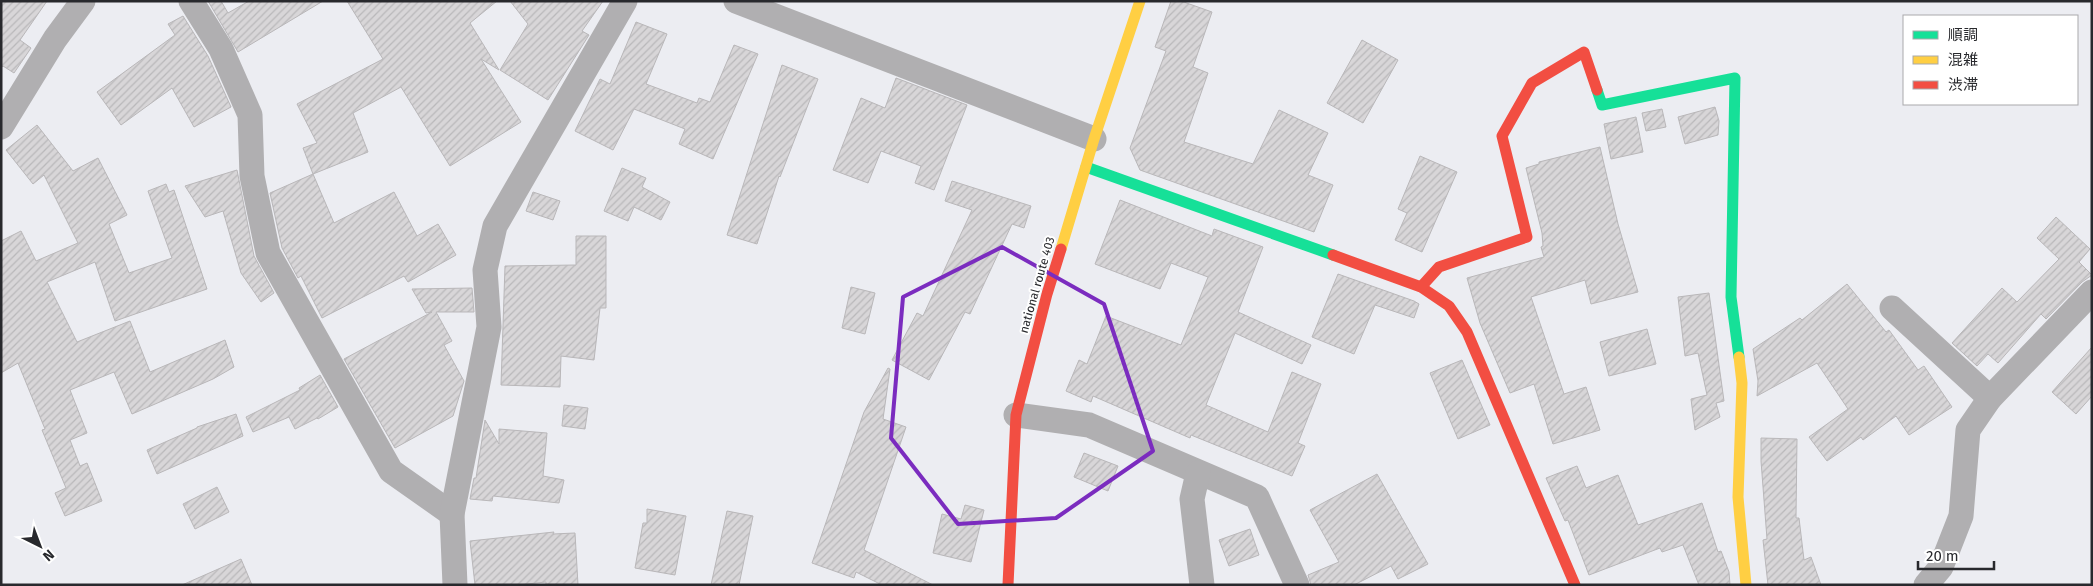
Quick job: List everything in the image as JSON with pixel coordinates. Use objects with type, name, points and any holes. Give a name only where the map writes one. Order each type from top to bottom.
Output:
[{"type":"main road","name":"national route 403","points":[[1008,585],[1016,415],[1047,294],[1094,139],[1140,1]]},
{"type":"main road","points":[[1421,287],[1439,267],[1527,236],[1502,136],[1532,84],[1584,52],[1602,105],[1735,78],[1731,296],[1742,383],[1738,498],[1746,585]]},
{"type":"main road","points":[[1086,167],[1421,287],[1449,306],[1467,332],[1575,585]]},
{"type":"street","points":[[1,127],[55,39],[83,1]]},
{"type":"street","points":[[191,1],[221,49],[250,115],[252,176],[268,253],[391,472],[452,514]]},
{"type":"street","points":[[455,585],[452,514],[489,327],[485,270],[495,226],[625,1]]},
{"type":"street","points":[[736,1],[1094,139]]},
{"type":"street","points":[[1926,585],[1940,567],[1961,516],[1968,430],[1990,398],[2092,292]]},
{"type":"street","points":[[1892,308],[1990,398]]},
{"type":"street","points":[[1016,415],[1089,425],[1257,497],[1297,585]]},
{"type":"street","points":[[1198,473],[1192,499],[1202,585]]},
{"type":"highlighted area","points":[[1002,247],[1104,304],[1153,451],[1056,518],[958,524],[891,438],[903,297]]},
{"type":"building","points":[[1,1],[47,1],[20,40],[31,48],[14,73],[3,66],[1,68]]},
{"type":"building","points":[[208,1],[221,1],[228,13],[249,1],[323,1],[238,52]]},
{"type":"building","points":[[347,1],[497,1],[470,23],[499,70],[481,59],[521,122],[450,166],[401,87],[353,113],[368,152],[313,174],[303,148],[317,143],[297,104],[383,59]]},
{"type":"building","points":[[510,1],[603,1],[582,31],[589,35],[548,100],[500,70],[528,24]]},
{"type":"building","points":[[1171,1],[1181,1],[1212,12],[1193,67],[1208,73],[1184,142],[1253,164],[1279,110],[1328,133],[1308,175],[1333,185],[1314,232],[1140,170],[1130,148],[1166,51],[1155,47]]},
{"type":"building","points":[[183,16],[208,56],[231,107],[194,127],[172,88],[121,125],[97,92],[175,35],[168,24]]},
{"type":"building","points":[[636,22],[667,34],[646,84],[697,103],[699,98],[710,102],[734,45],[758,54],[713,159],[679,144],[685,129],[634,109],[613,150],[575,131],[600,79],[610,84]]},
{"type":"building","points":[[1362,40],[1398,60],[1363,123],[1327,103]]},
{"type":"building","points":[[782,65],[818,79],[779,176],[757,244],[727,235]]},
{"type":"building","points":[[896,78],[967,105],[934,190],[915,183],[921,166],[881,151],[868,183],[833,170],[861,98],[885,108]]},
{"type":"building","points":[[1715,107],[1719,121],[1718,135],[1685,144],[1678,117]]},
{"type":"building","points":[[1662,109],[1666,127],[1646,131],[1642,113]]},
{"type":"building","points":[[1636,117],[1643,152],[1611,159],[1604,124]]},
{"type":"building","points":[[37,125],[73,171],[98,158],[127,215],[109,224],[129,273],[172,258],[148,191],[166,184],[169,192],[174,190],[207,289],[115,321],[95,262],[47,282],[77,342],[130,321],[150,372],[225,340],[234,367],[213,379],[132,414],[114,372],[70,390],[87,433],[70,440],[80,466],[87,463],[102,501],[65,516],[55,493],[66,488],[42,430],[45,429],[18,363],[1,373],[1,241],[21,231],[36,261],[78,243],[44,175],[33,184],[6,150]]},
{"type":"building","points":[[1600,147],[1618,224],[1638,292],[1591,304],[1585,280],[1531,297],[1564,394],[1586,387],[1600,430],[1553,444],[1534,384],[1510,393],[1480,323],[1467,278],[1544,257],[1541,247],[1543,246],[1542,233],[1526,168],[1539,164],[1539,162]]},
{"type":"building","points":[[1420,156],[1457,172],[1422,252],[1395,240],[1407,213],[1398,209]]},
{"type":"building","points":[[622,168],[646,178],[642,187],[670,202],[661,220],[634,207],[628,221],[604,211]]},
{"type":"building","points":[[237,170],[254,256],[274,293],[261,302],[241,273],[223,211],[205,217],[185,186]]},
{"type":"building","points":[[313,174],[334,223],[394,192],[417,236],[438,224],[456,255],[408,282],[404,276],[322,318],[301,276],[298,278],[282,248],[270,193]]},
{"type":"building","points":[[952,181],[1031,206],[1024,228],[1012,224],[970,314],[965,312],[929,380],[892,360],[917,313],[923,316],[972,210],[945,201]]},
{"type":"building","points":[[533,192],[560,201],[553,220],[526,211]]},
{"type":"building","points":[[1120,200],[1212,236],[1214,229],[1263,247],[1238,312],[1311,345],[1302,364],[1235,333],[1206,405],[1268,432],[1292,372],[1321,384],[1298,443],[1305,446],[1292,476],[1191,435],[1190,438],[1093,396],[1091,402],[1066,391],[1079,360],[1087,364],[1106,316],[1181,345],[1208,277],[1171,263],[1160,289],[1095,264]]},
{"type":"building","points":[[2056,217],[2090,249],[2079,262],[2092,275],[2082,282],[2046,319],[2041,314],[1998,363],[1988,354],[1977,366],[1952,343],[2002,288],[2017,302],[2059,259],[2037,238]]},
{"type":"building","points":[[576,236],[606,236],[606,308],[600,308],[594,360],[561,356],[560,387],[501,385],[505,266],[576,265]]},
{"type":"building","points":[[1338,274],[1414,301],[1419,304],[1414,318],[1375,305],[1354,354],[1312,337]]},
{"type":"building","points":[[1847,284],[1886,332],[1889,330],[1918,370],[1924,366],[1952,407],[1909,435],[1896,416],[1863,440],[1861,437],[1827,461],[1809,437],[1848,409],[1817,363],[1757,396],[1758,381],[1753,349],[1800,318],[1802,320]]},
{"type":"building","points":[[851,287],[875,293],[865,334],[842,328]]},
{"type":"building","points":[[472,288],[474,312],[436,312],[452,341],[444,345],[464,381],[453,416],[395,448],[344,359],[432,312],[426,313],[412,289]]},
{"type":"building","points":[[1709,293],[1724,401],[1716,403],[1720,417],[1695,430],[1691,399],[1707,395],[1698,353],[1685,356],[1678,297]]},
{"type":"building","points":[[1647,329],[1656,364],[1609,376],[1600,342]]},
{"type":"building","points":[[2092,347],[2092,396],[2076,414],[2052,392]]},
{"type":"building","points":[[1462,360],[1490,425],[1458,439],[1430,373]]},
{"type":"building","points":[[888,368],[890,369],[883,419],[906,427],[864,550],[933,585],[882,585],[856,572],[854,578],[812,563],[864,412]]},
{"type":"building","points":[[320,375],[338,407],[318,419],[295,429],[289,417],[253,432],[246,417],[300,390],[299,388]]},
{"type":"building","points":[[564,405],[588,408],[585,429],[562,426]]},
{"type":"building","points":[[236,414],[243,436],[157,474],[147,450],[197,427]]},
{"type":"building","points":[[485,420],[499,444],[499,429],[547,433],[543,476],[564,480],[559,503],[493,496],[492,501],[470,499],[474,478],[476,478]]},
{"type":"building","points":[[1761,438],[1797,439],[1796,518],[1799,518],[1804,560],[1811,557],[1821,585],[1768,585],[1763,540],[1767,539]]},
{"type":"building","points":[[1084,453],[1118,466],[1108,491],[1074,477]]},
{"type":"building","points":[[1577,466],[1586,488],[1618,475],[1638,525],[1702,503],[1718,552],[1721,551],[1729,572],[1730,585],[1699,585],[1683,545],[1662,552],[1660,548],[1589,575],[1568,520],[1565,521],[1546,478]]},
{"type":"building","points":[[1377,474],[1428,564],[1398,579],[1391,566],[1354,585],[1311,585],[1308,575],[1339,562],[1310,510]]},
{"type":"building","points":[[217,487],[229,512],[195,529],[183,504]]},
{"type":"building","points":[[965,505],[984,510],[971,562],[933,553],[942,514],[961,519]]},
{"type":"building","points":[[647,509],[686,516],[675,575],[635,568],[643,523],[647,523]]},
{"type":"building","points":[[727,511],[753,516],[739,585],[711,585]]},
{"type":"building","points":[[1250,529],[1259,555],[1229,566],[1219,540]]},
{"type":"building","points":[[554,532],[553,534],[575,533],[578,585],[546,585],[546,582],[518,585],[475,585],[470,541]]},
{"type":"building","points":[[241,559],[252,585],[182,585]]},
{"type":"traffic: fast","points":[[1597,90],[1602,105],[1735,78],[1731,297],[1739,357]]},
{"type":"traffic: fast","points":[[1086,167],[1333,255]]},
{"type":"traffic: slow","points":[[1061,249],[1094,139],[1140,1]]},
{"type":"traffic: slow","points":[[1739,357],[1742,383],[1738,497],[1746,585]]},
{"type":"traffic: jam","points":[[1421,287],[1439,267],[1527,237],[1502,136],[1532,83],[1584,52],[1597,90]]},
{"type":"traffic: jam","points":[[1008,585],[1016,415],[1047,294],[1061,249]]},
{"type":"traffic: jam","points":[[1333,255],[1421,287],[1449,306],[1467,332],[1575,585]]}]
